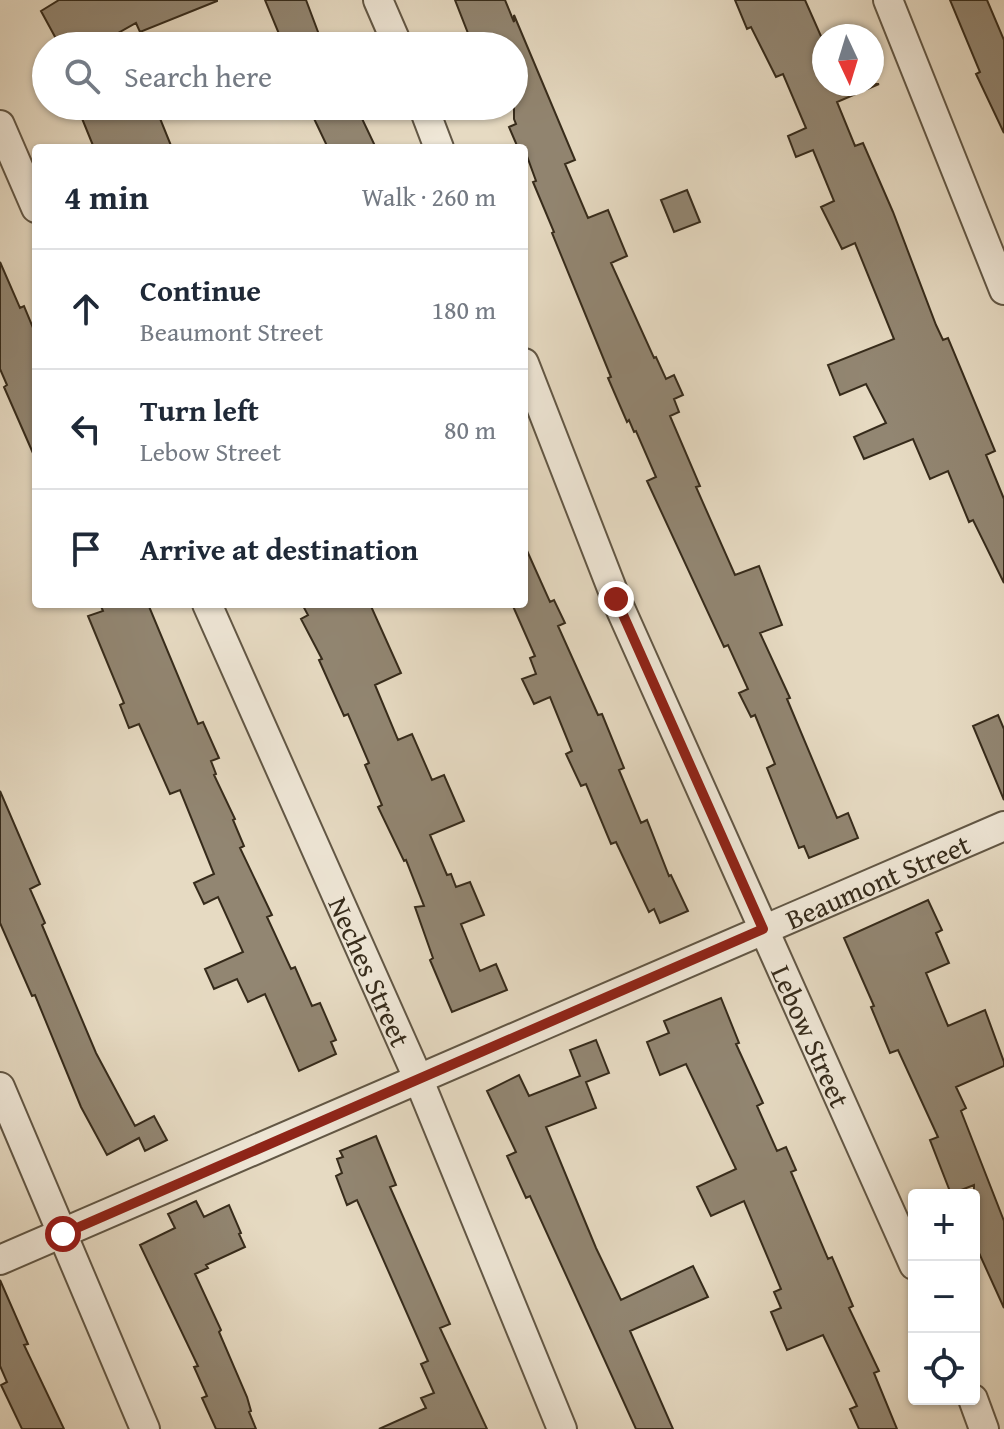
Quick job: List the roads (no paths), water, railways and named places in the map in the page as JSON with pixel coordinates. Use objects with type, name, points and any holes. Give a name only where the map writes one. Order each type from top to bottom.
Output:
[{"type":"street","points":[[378,0],[392,32]]},
{"type":"street","points":[[888,0],[1004,290]]},
{"type":"street","points":[[428,120],[437,144]]},
{"type":"street","points":[[0,125],[32,199]]},
{"type":"street","name":"Lebow Street","points":[[528,373],[616,599],[912,1261]]},
{"type":"street","name":"Neches Street","points":[[209,608],[418,1078],[562,1429]]},
{"type":"street","name":"Beaumont Street","points":[[0,1260],[1004,826]]},
{"type":"street","points":[[0,1087],[145,1429]]},
{"type":"street","points":[[975,1405],[984,1429]]}]
